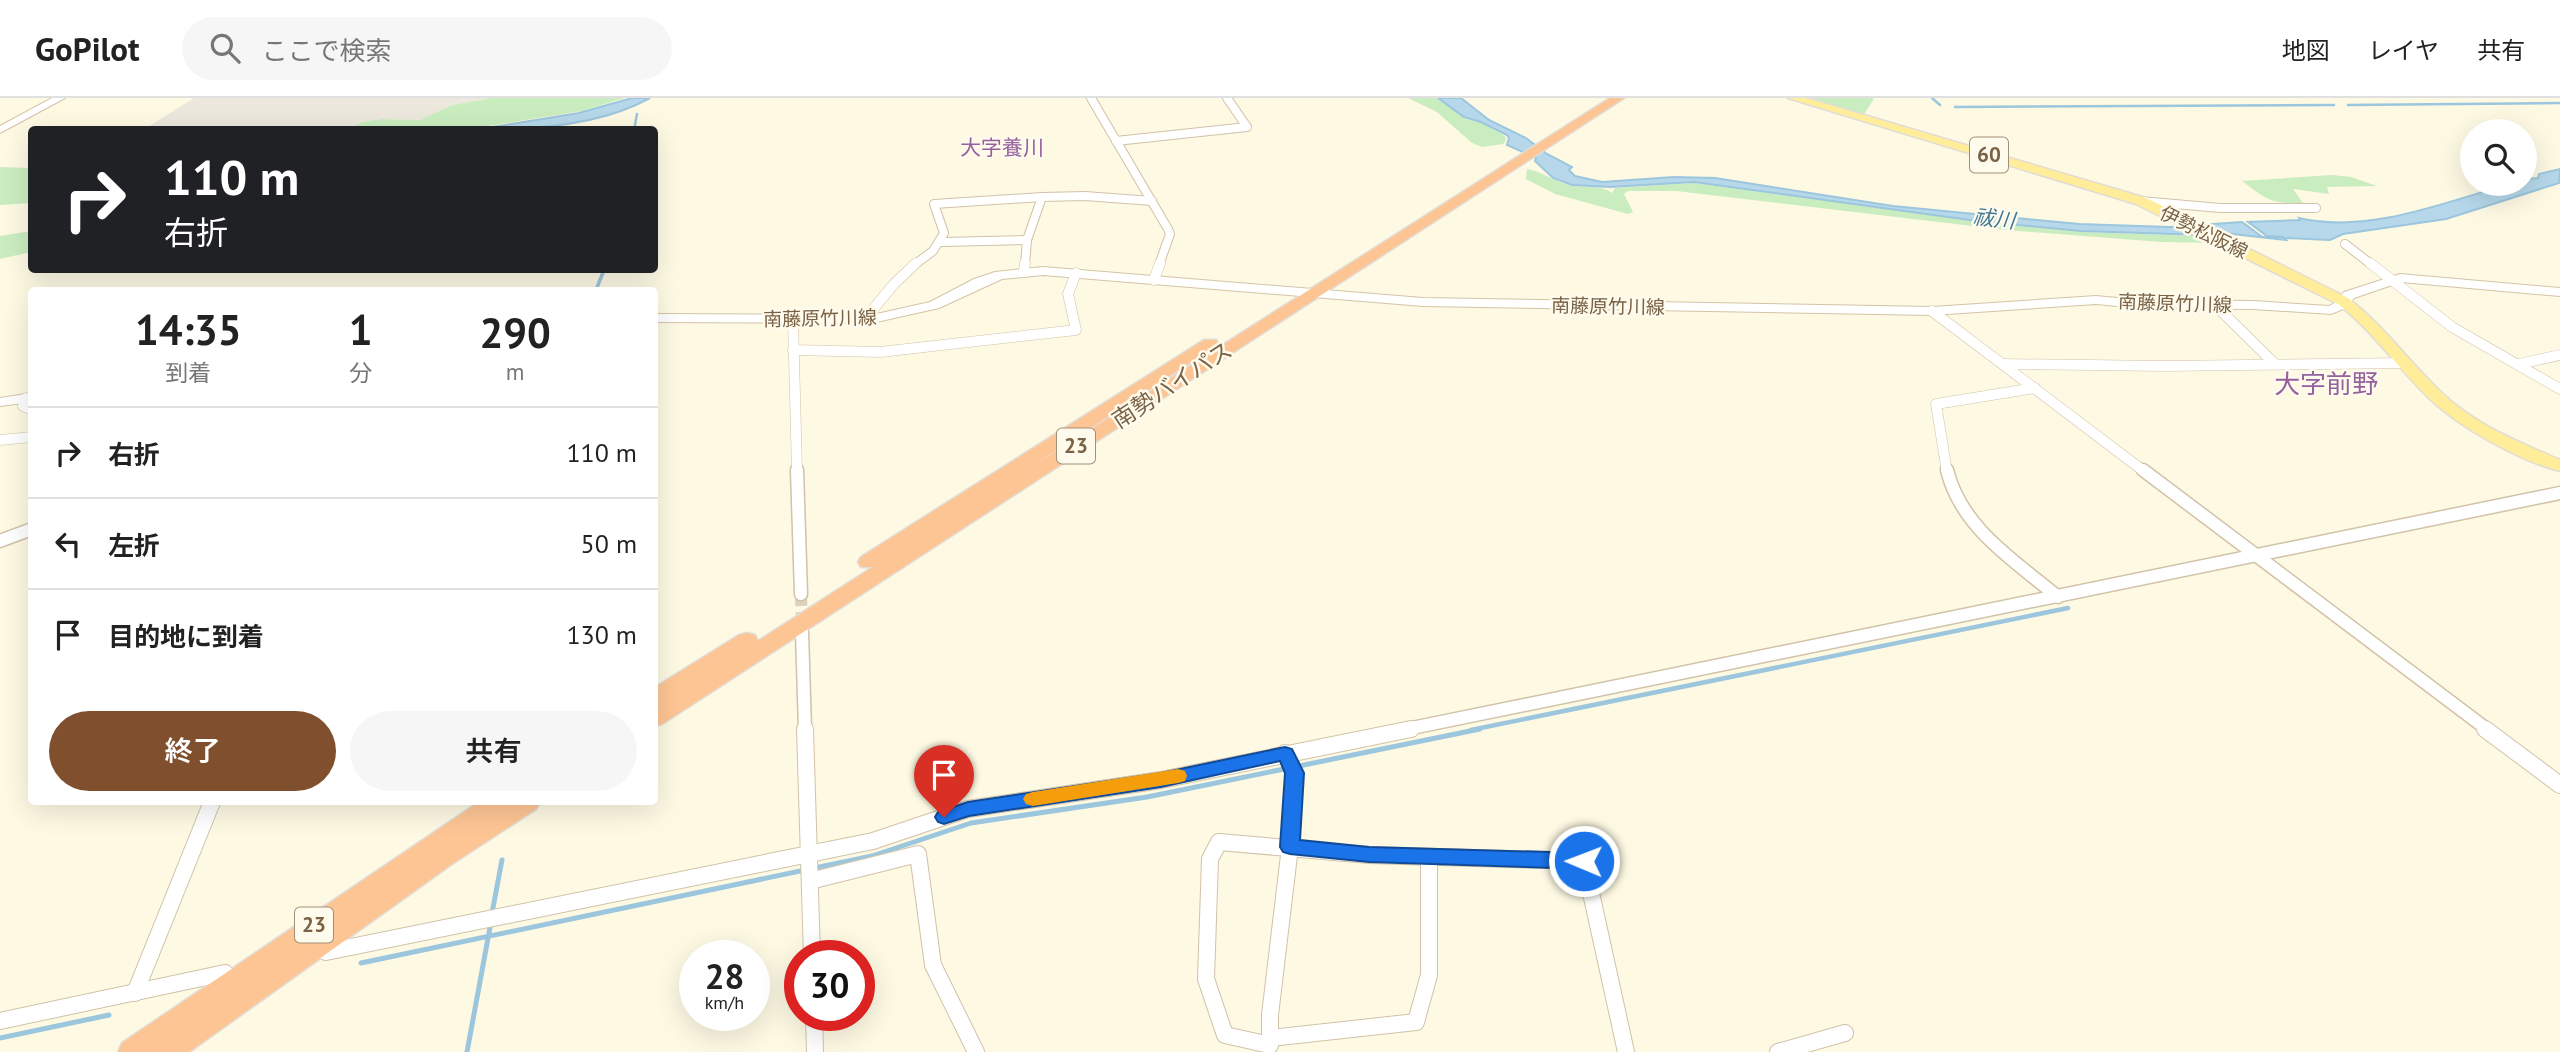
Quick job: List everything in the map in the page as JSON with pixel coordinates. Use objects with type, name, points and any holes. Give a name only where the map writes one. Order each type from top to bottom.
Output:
[{"type":"highway","name":"南勢バイパス","points":[[658,715],[1314,294],[1571,121],[1599,98]]},
{"type":"highway","name":"南勢バイパス","points":[[1571,121],[1618,98]]},
{"type":"highway","name":"南勢バイパス","points":[[658,696],[1290,293],[1492,172]]},
{"type":"highway","name":"23","points":[[133,1052],[387,874],[492,805]]},
{"type":"highway","name":"23","points":[[165,1052],[443,857],[522,805]]},
{"type":"main road","points":[[0,130],[60,98]]},
{"type":"main road","name":"伊勢松阪線","points":[[1794,98],[2078,180],[2141,201],[2181,220],[2343,301],[2360,314],[2436,397],[2465,419],[2560,466]]},
{"type":"main road","name":"南藤原竹川線","points":[[658,318],[864,320],[912,312],[934,305],[979,282],[1024,271],[1434,302],[1932,311],[2076,300],[2331,310],[2337,308],[2349,295],[2392,278],[2560,292]]},
{"type":"main road","points":[[0,402],[28,402]]},
{"type":"street","points":[[1091,98],[1170,234],[1154,280]]},
{"type":"street","points":[[1116,141],[1247,127],[1227,98]]},
{"type":"street","points":[[864,320],[914,264],[926,259],[942,242],[944,233],[934,204],[1085,196],[1152,201]]},
{"type":"street","points":[[1024,271],[1027,240],[1042,197]]},
{"type":"street","points":[[2141,201],[2183,208],[2275,209],[2292,213],[2316,208]]},
{"type":"street","points":[[942,242],[1027,240]]},
{"type":"street","points":[[2345,244],[2452,327],[2560,389]]},
{"type":"street","points":[[793,350],[880,352],[1076,330],[1070,314],[1068,293],[1076,273]]},
{"type":"street","points":[[2214,304],[2274,363]]},
{"type":"street","points":[[1932,311],[2560,785]]},
{"type":"street","points":[[793,320],[802,594]]},
{"type":"street","points":[[2519,364],[2560,355]]},
{"type":"street","points":[[2003,364],[2165,366],[2404,363]]},
{"type":"street","points":[[2035,388],[1936,404],[1949,477],[1958,502],[1988,538],[2058,597]]},
{"type":"street","points":[[0,440],[28,437]]},
{"type":"street","points":[[809,868],[873,841],[968,809],[1289,762],[2058,597],[2560,493]]},
{"type":"street","points":[[0,541],[28,530]]},
{"type":"street","points":[[802,632],[811,940]]},
{"type":"street","points":[[1270,1045],[1270,1015],[1290,847],[1289,762]]},
{"type":"street","points":[[135,993],[211,805]]},
{"type":"street","points":[[1429,857],[1429,975],[1416,1022],[1270,1045],[1225,1035],[1206,979],[1210,859],[1219,842],[1369,855],[1584,861],[1626,1052]]},
{"type":"street","points":[[326,952],[500,917],[809,868],[918,854],[933,965],[976,1052]]},
{"type":"street","points":[[0,1021],[225,973]]},
{"type":"street","points":[[814,1031],[815,1052]]},
{"type":"street","points":[[1778,1052],[1845,1033]]},
{"type":"shaded area","points":[[194,98],[491,98],[452,105],[420,120],[381,119],[355,126],[149,126]]},
{"type":"green space","points":[[491,98],[625,98],[582,111],[488,126],[355,126],[381,119],[420,120],[452,105]]},
{"type":"green space","points":[[1408,98],[1435,98],[1452,107],[1465,119],[1482,123],[1505,136],[1506,140],[1503,144],[1482,147],[1472,143],[1437,112]]},
{"type":"green space","points":[[1807,98],[1872,98],[1874,99],[1862,117]]},
{"type":"green space","points":[[0,167],[28,168],[28,203],[0,205]]},
{"type":"green space","points":[[1527,169],[1568,185],[1599,188],[1612,193],[1615,188],[1694,183],[1977,221],[2084,232],[2200,236],[2215,243],[2161,242],[2006,230],[1676,191],[1628,191],[1624,194],[1633,212],[1628,214],[1555,194],[1526,179]]},
{"type":"green space","points":[[2332,175],[2351,177],[2377,186],[2327,187],[2329,194],[2293,189],[2303,203],[2292,203],[2270,200],[2242,181]]},
{"type":"green space","points":[[28,231],[28,253],[0,259],[0,236]]},
{"type":"water","points":[[632,98],[650,98],[611,114],[568,124],[499,126],[579,113]]},
{"type":"water","name":"祓川","points":[[1438,98],[1461,98],[1489,120],[1526,138],[1547,154],[1572,167],[1569,170],[1575,176],[1602,182],[1674,177],[1715,178],[1893,206],[2079,224],[2169,227],[2242,222],[2261,236],[2081,231],[1977,221],[1694,182],[1610,187],[1572,185],[1553,178],[1535,161],[1536,158],[1507,145],[1507,135],[1464,117]]},
{"type":"water","points":[[2560,169],[2559,183],[2537,190],[2539,174]]},
{"type":"water","points":[[2469,196],[2518,196],[2446,219],[2343,234],[2330,240],[2284,238],[2286,240],[2259,237],[2284,237],[2267,236],[2248,222],[2300,220],[2299,218],[2352,222],[2405,214]]},
{"type":"waterway","points":[[1932,98],[1940,105]]},
{"type":"waterway","points":[[2348,105],[2560,103]]},
{"type":"waterway","points":[[1955,107],[2334,105]]},
{"type":"waterway","points":[[635,126],[637,114]]},
{"type":"waterway","points":[[597,287],[603,273]]},
{"type":"waterway","points":[[1471,730],[2068,608]]},
{"type":"waterway","points":[[488,936],[872,856],[971,823],[1147,797],[1480,729]]},
{"type":"waterway","points":[[492,913],[502,860]]},
{"type":"waterway","points":[[488,936],[491,922]]},
{"type":"waterway","points":[[361,963],[488,936]]},
{"type":"waterway","points":[[467,1052],[488,936]]},
{"type":"waterway","points":[[0,1038],[109,1015]]},
{"type":"tunnel","points":[[801,594],[802,628]]},
{"type":"slow traffic","points":[[1033,799],[1178,776]]},
{"type":"district","name":"大字養川","points":[[1002,148]]},
{"type":"district","name":"大字前野","points":[[2326,384]]},
{"type":"route","points":[[944,817],[968,809],[1161,780],[1285,753],[1294,773],[1290,847],[1369,855],[1584,861]]}]
